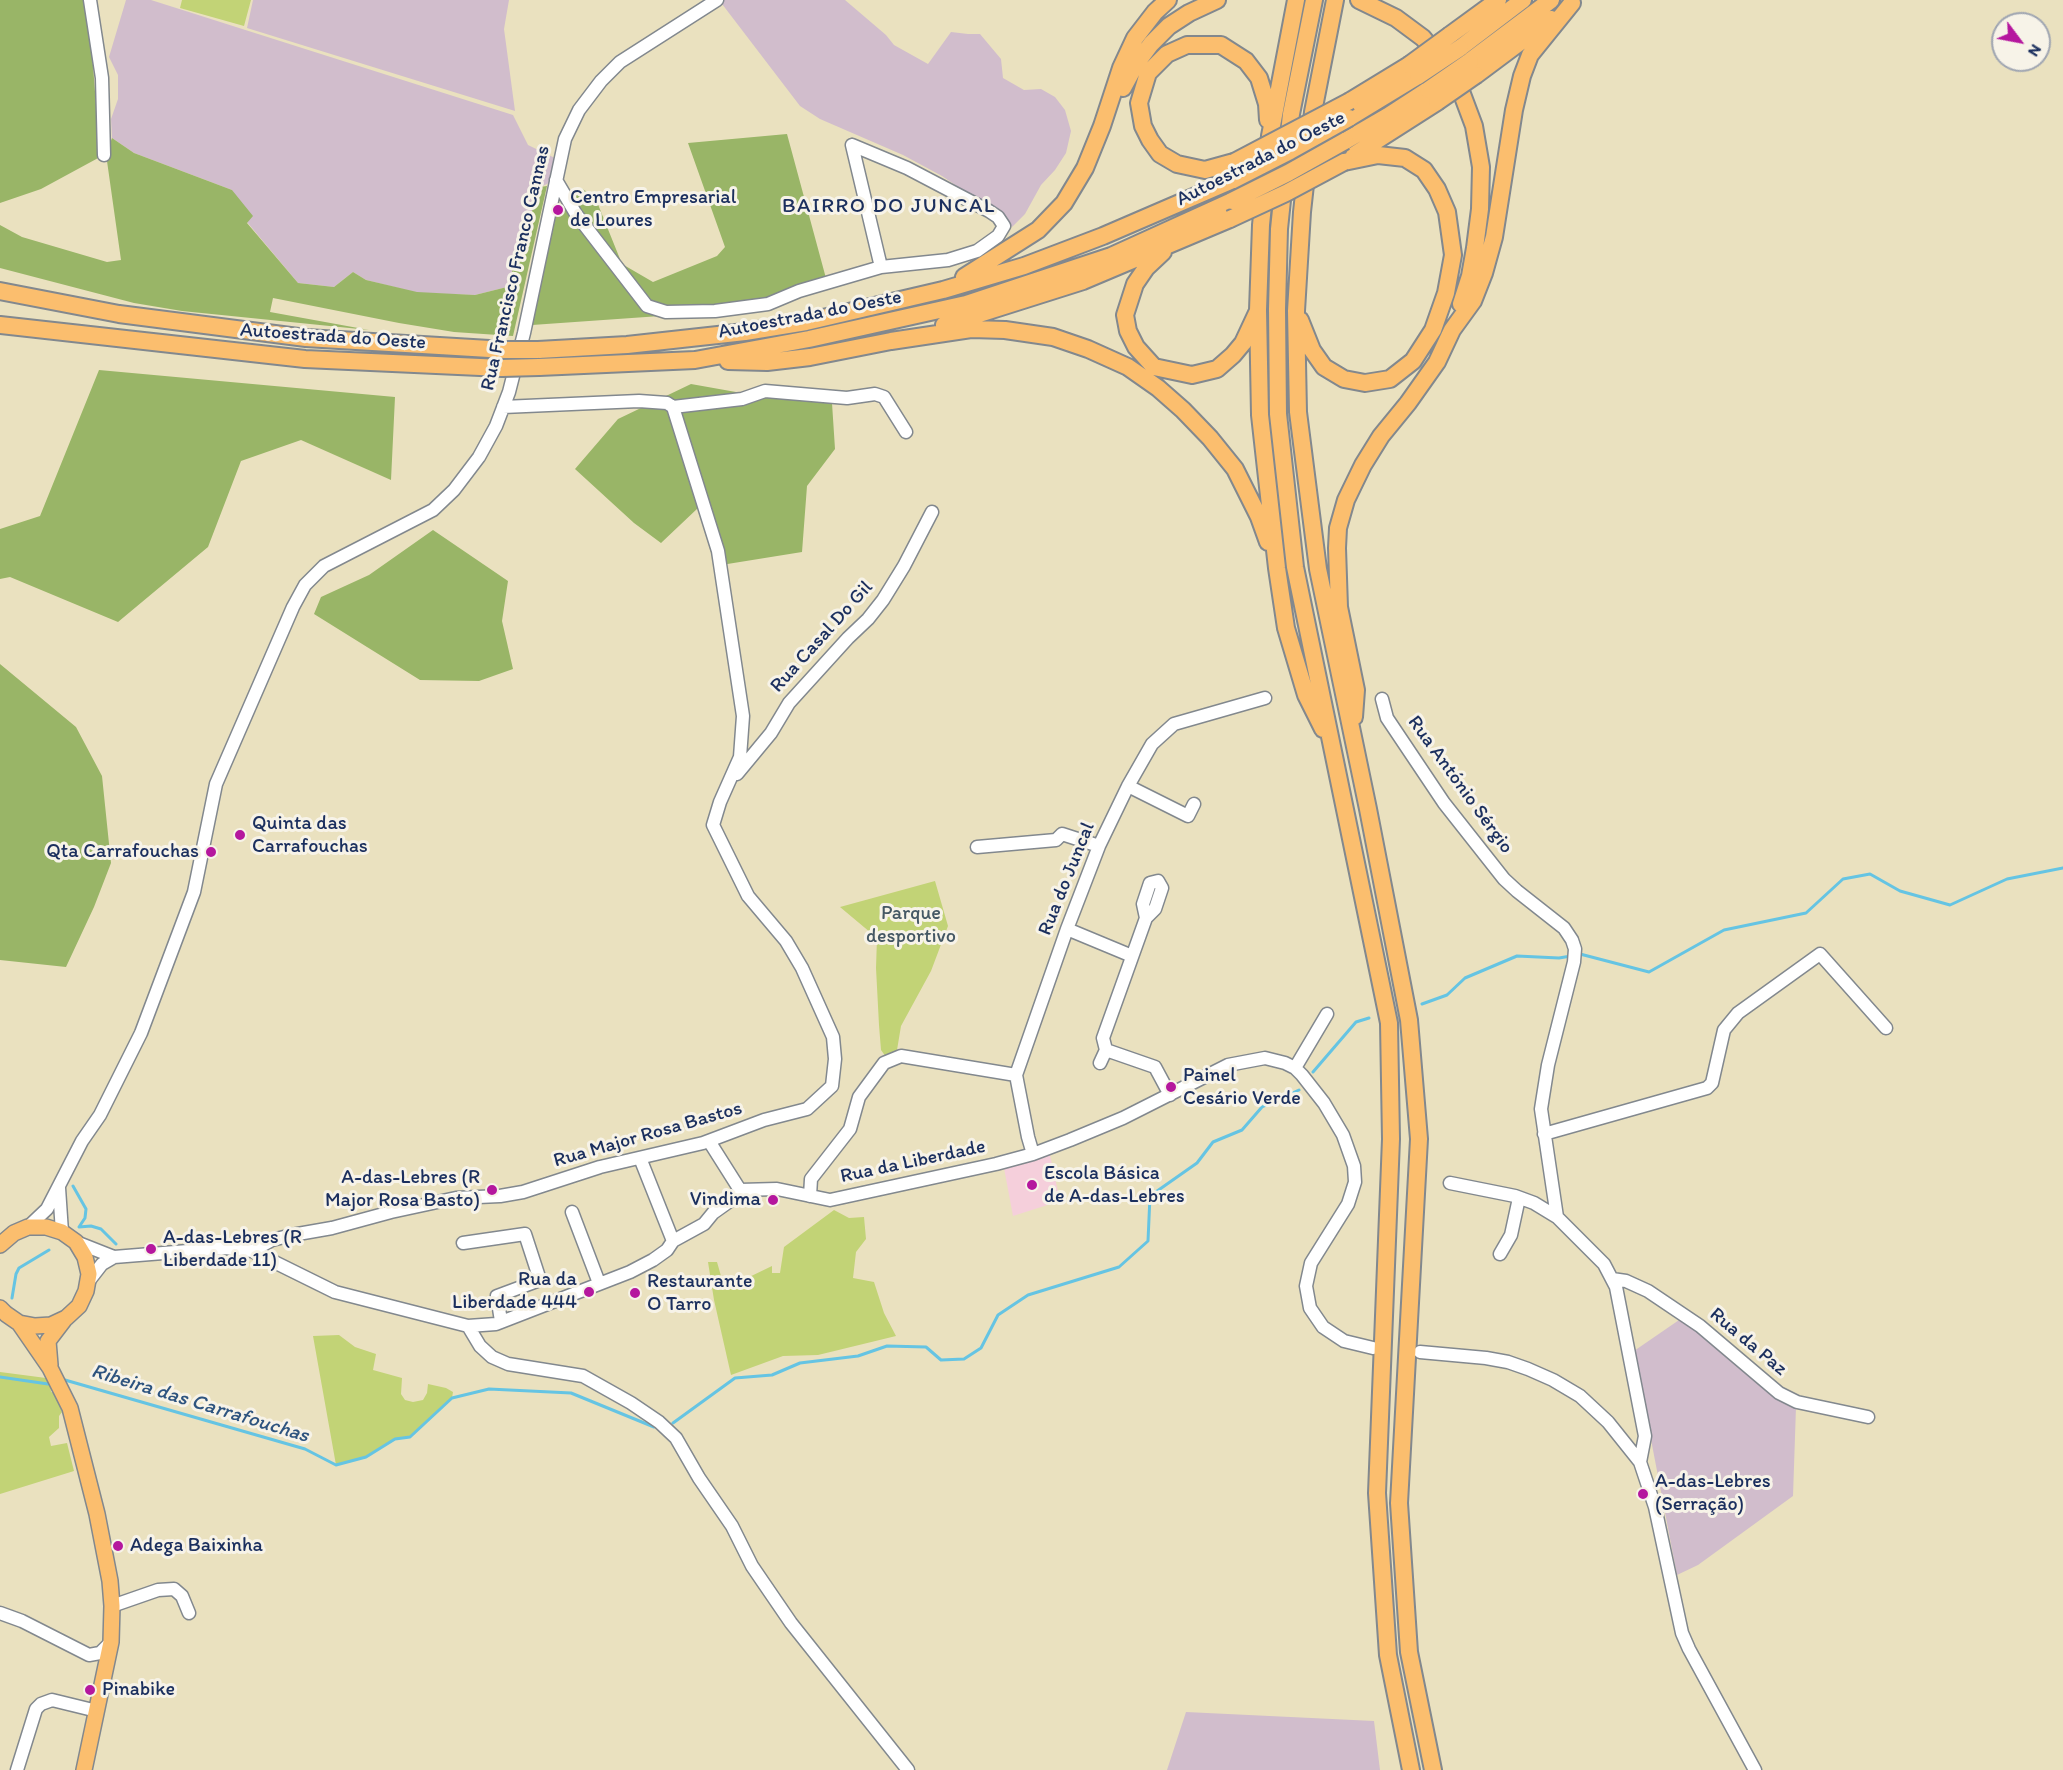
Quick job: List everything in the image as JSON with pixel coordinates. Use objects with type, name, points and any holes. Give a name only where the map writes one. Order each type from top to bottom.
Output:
[{"type":"highway","points":[[943,290],[1038,230],[1064,203],[1085,168],[1121,68],[1135,38],[1155,12],[1168,0]]},
{"type":"highway","points":[[1102,126],[1136,64],[1151,44],[1169,26],[1216,0]]},
{"type":"highway","points":[[1296,0],[1270,136],[1262,225],[1258,310],[1260,415],[1286,628],[1303,684],[1334,753]]},
{"type":"highway","points":[[1314,0],[1292,114],[1279,229],[1276,309],[1278,414],[1295,567],[1389,1023],[1391,1139],[1377,1493],[1388,1655],[1411,1770]]},
{"type":"highway","points":[[1335,0],[1313,112],[1302,212],[1296,310],[1298,412],[1317,569],[1409,1020],[1419,1139],[1399,1503],[1409,1652],[1433,1770]]},
{"type":"highway","points":[[1464,55],[1498,0]]},
{"type":"highway","name":"Autoestrada do Oeste","points":[[0,291],[119,314],[306,338],[506,350],[539,359],[695,360],[809,339],[966,304],[1111,256],[1232,201],[1288,173],[1388,116],[1432,96],[1464,55],[1523,0]]},
{"type":"highway","name":"Autoestrada do Oeste","points":[[0,325],[305,359],[502,368],[539,359],[627,345],[745,332],[806,322],[943,290],[1024,266],[1103,236],[1233,180],[1290,151],[1413,70],[1464,55],[1551,0]]},
{"type":"highway","points":[[1352,735],[1356,690],[1339,607],[1338,528],[1346,500],[1363,465],[1381,436],[1437,362],[1452,330],[1470,276],[1480,209],[1481,167],[1474,126],[1462,94],[1446,66],[1423,38],[1396,18],[1363,1]]},
{"type":"highway","points":[[1464,55],[1574,2]]},
{"type":"highway","points":[[1452,330],[1473,301],[1494,237],[1514,110],[1522,76],[1530,55],[1574,2]]},
{"type":"highway","points":[[1270,136],[1267,104],[1259,78],[1246,61],[1221,45],[1187,45],[1167,54],[1148,73],[1139,103],[1143,126],[1150,140],[1160,153],[1177,164],[1205,170],[1234,162],[1350,110]]},
{"type":"highway","points":[[891,341],[1083,281],[1230,219],[1344,162],[1432,96]]},
{"type":"highway","points":[[1296,310],[1312,350],[1324,367],[1344,379],[1365,383],[1390,379],[1413,361],[1433,330],[1446,293],[1453,255],[1447,212],[1437,189],[1424,170],[1405,158],[1378,155],[1344,162]]},
{"type":"highway","points":[[1171,245],[1146,268],[1135,284],[1125,315],[1128,331],[1136,347],[1154,367],[1192,375],[1217,369],[1243,343],[1258,310]]},
{"type":"highway","points":[[695,360],[768,362],[810,357],[891,341],[971,329],[1005,330],[1053,337],[1128,368],[1158,388],[1183,410],[1235,469],[1259,517],[1277,568]]},
{"type":"main road","points":[[2,1241],[28,1227],[46,1227],[62,1232],[76,1242],[85,1257],[88,1274],[86,1291],[79,1306],[56,1328],[48,1341],[51,1368]]},
{"type":"main road","points":[[0,1308],[19,1323],[51,1368],[69,1408],[84,1458],[99,1523],[112,1606],[111,1642],[84,1770]]},
{"type":"main road","points":[[19,1323],[35,1326],[51,1325],[66,1318]]},
{"type":"street","points":[[90,0],[102,78],[104,155]]},
{"type":"street","name":"Rua Francisco Franco Cannas","points":[[28,1227],[47,1209],[82,1142],[100,1115],[141,1033],[194,892],[216,784],[304,585],[324,566],[433,510],[454,490],[479,457],[496,426],[503,407],[524,333],[565,139],[579,110],[601,81],[620,62],[717,0]]},
{"type":"street","points":[[556,180],[576,214],[635,292],[647,306],[666,312],[715,311],[768,304],[799,291],[881,267],[948,260],[977,251],[998,236],[1004,226],[998,217],[989,211],[907,168],[852,145],[881,267]]},
{"type":"street","points":[[503,407],[639,401],[667,402],[673,407],[742,399],[765,391],[847,398],[875,394],[884,397],[906,432]]},
{"type":"street","name":"Rua Major Rosa Bastos","points":[[252,1251],[272,1240],[292,1235],[332,1228],[456,1198],[500,1196],[523,1192],[600,1167],[709,1141],[764,1120],[807,1109],[832,1086],[835,1059],[833,1037],[802,968],[786,941],[748,896],[713,825],[720,802],[740,757],[743,716],[717,551],[673,407]]},
{"type":"street","name":"Rua Casal Do Gil","points":[[730,781],[759,749],[789,703],[883,600],[904,566],[932,512]]},
{"type":"street","name":"Rua do Juncal","points":[[1016,1075],[1067,929],[1099,846],[1128,786],[1152,744],[1174,724],[1265,698]]},
{"type":"street","name":"Rua António Sérgio","points":[[1382,699],[1387,718],[1444,803],[1504,879],[1564,928],[1572,940],[1575,955],[1546,1074],[1541,1109],[1557,1217]]},
{"type":"street","points":[[1128,786],[1185,821],[1194,804]]},
{"type":"street","points":[[977,847],[1056,840],[1062,834],[1099,846]]},
{"type":"street","points":[[1100,1064],[1106,1050],[1102,1038],[1146,918]]},
{"type":"street","points":[[1067,929],[1132,956]]},
{"type":"street","points":[[1544,1134],[1707,1088],[1712,1083],[1724,1030],[1738,1013],[1820,954],[1886,1028]]},
{"type":"street","points":[[1327,1014],[1295,1068],[1324,1103],[1343,1135],[1354,1166],[1355,1182],[1348,1204],[1311,1263],[1306,1286],[1310,1308],[1323,1327],[1344,1341],[1373,1348]]},
{"type":"street","points":[[1106,1050],[1155,1067],[1170,1095]]},
{"type":"street","points":[[810,1196],[811,1179],[850,1129],[859,1097],[884,1063],[901,1056],[1016,1075],[1033,1154]]},
{"type":"street","name":"Rua da Liberdade","points":[[740,1190],[777,1189],[830,1200],[1033,1154],[1123,1118],[1228,1065],[1264,1058],[1295,1068]]},
{"type":"street","points":[[88,1282],[102,1264],[114,1257],[225,1248],[252,1251],[335,1292],[468,1326],[496,1324],[630,1272],[667,1250],[673,1241],[704,1224],[713,1213],[734,1198],[740,1190],[709,1141]]},
{"type":"street","points":[[640,1158],[673,1241]]},
{"type":"street","points":[[1450,1183],[1534,1203],[1557,1217],[1604,1264],[1616,1287],[1645,1436],[1640,1462]]},
{"type":"street","points":[[59,1187],[62,1232]]},
{"type":"street","points":[[1500,1254],[1511,1235],[1519,1198]]},
{"type":"street","points":[[572,1212],[599,1283]]},
{"type":"street","points":[[463,1243],[525,1234],[540,1280],[497,1296],[501,1321]]},
{"type":"street","points":[[76,1242],[114,1257]]},
{"type":"street","name":"Rua da Paz","points":[[1612,1279],[1626,1281],[1648,1291],[1700,1326],[1779,1393],[1797,1402],[1868,1417]]},
{"type":"street","points":[[468,1326],[480,1346],[492,1358],[508,1364],[583,1376],[631,1403],[659,1422],[676,1438],[705,1487],[732,1526],[752,1566],[784,1614],[908,1770]]},
{"type":"street","points":[[1420,1352],[1508,1362],[1553,1380],[1580,1396],[1608,1422],[1640,1462],[1655,1507],[1682,1633],[1692,1656],[1755,1770]]},
{"type":"street","points":[[112,1606],[158,1590],[174,1589],[182,1596],[189,1613]]},
{"type":"street","points":[[0,1613],[22,1621],[89,1655],[100,1653],[111,1642]]},
{"type":"street","points":[[17,1770],[36,1709],[41,1704],[52,1700],[97,1711]]},
{"type":"shaded area","points":[[126,0],[151,0],[513,115],[528,145],[561,161],[556,180],[540,187],[507,287],[475,295],[418,293],[366,280],[353,272],[334,287],[298,283],[247,222],[232,190],[134,153],[112,138],[111,119],[118,99],[118,75],[109,57]]},
{"type":"shaded area","points":[[253,0],[509,0],[504,29],[515,111],[247,28]]},
{"type":"shaded area","points":[[719,0],[845,0],[886,35],[894,45],[928,64],[951,32],[980,34],[1001,59],[1003,78],[1024,90],[1041,89],[1055,97],[1065,110],[1071,131],[1066,153],[1041,185],[1025,214],[1012,227],[1007,220],[942,176],[903,155],[820,119],[800,106]]},
{"type":"shaded area","name":"Escola Básica de A-das-Lebres","points":[[1050,1155],[1060,1201],[1013,1216],[1004,1168]]},
{"type":"shaded area","points":[[1682,1318],[1796,1407],[1793,1496],[1698,1565],[1677,1575],[1634,1351]]},
{"type":"shaded area","points":[[1186,1712],[1374,1721],[1380,1770],[1167,1770]]},
{"type":"green space","points":[[0,0],[88,0],[100,157],[41,189],[0,203]]},
{"type":"green space","points":[[182,0],[251,0],[244,26],[180,8]]},
{"type":"green space","points":[[787,134],[827,282],[760,309],[532,325],[558,206],[581,188],[595,197],[622,264],[653,282],[717,256],[725,247],[688,143]]},
{"type":"green space","points":[[112,138],[134,153],[232,190],[253,216],[247,223],[298,283],[334,287],[353,272],[366,280],[417,292],[475,295],[507,287],[540,187],[547,186],[513,336],[454,332],[273,298],[270,312],[369,330],[182,311],[134,303],[0,268],[0,225],[22,237],[107,262],[121,260],[106,154]]},
{"type":"green space","points":[[99,370],[395,397],[391,480],[301,440],[241,461],[208,547],[118,622],[10,577],[0,579],[0,529],[40,516]]},
{"type":"green space","points":[[691,384],[764,397],[832,403],[835,449],[807,486],[802,552],[715,566],[698,508],[661,543],[634,523],[575,469],[618,419]]},
{"type":"green space","points":[[433,530],[508,581],[502,621],[513,669],[479,681],[420,680],[314,614],[321,597],[369,575]]},
{"type":"green space","points":[[0,664],[76,727],[102,776],[111,863],[94,907],[66,967],[0,960]]},
{"type":"green space","name":"Parque desportivo","points":[[935,881],[948,926],[931,971],[901,1026],[897,1050],[886,1057],[881,1050],[879,1025],[877,938],[840,907]]},
{"type":"green space","points":[[834,1210],[849,1218],[864,1217],[866,1239],[856,1252],[853,1278],[874,1282],[884,1313],[896,1336],[818,1355],[783,1356],[731,1375],[708,1262],[717,1262],[721,1276],[731,1283],[743,1280],[772,1266],[772,1273],[780,1273],[784,1247]]},
{"type":"green space","points":[[339,1335],[355,1347],[376,1354],[373,1370],[402,1378],[401,1394],[405,1400],[413,1402],[423,1400],[428,1384],[453,1392],[452,1398],[410,1437],[395,1439],[366,1457],[336,1465],[313,1336]]},
{"type":"green space","points":[[0,1372],[46,1378],[50,1382],[51,1392],[55,1393],[62,1412],[59,1416],[59,1428],[49,1437],[51,1446],[67,1443],[74,1471],[0,1494]]},
{"type":"waterway","name":"Ribeira das Carrafouchas","points":[[1580,954],[1649,972],[1724,930],[1806,913],[1843,879],[1870,874],[1900,891],[1950,905],[2007,879],[2063,868]]},
{"type":"waterway","name":"Ribeira das Carrafouchas","points":[[1422,1004],[1447,995],[1465,978],[1517,956],[1559,958],[1571,956]]},
{"type":"waterway","name":"Ribeira das Carrafouchas","points":[[1313,1072],[1356,1022],[1369,1018]]},
{"type":"waterway","name":"Ribeira das Carrafouchas","points":[[673,1423],[735,1378],[772,1375],[800,1363],[858,1356],[887,1346],[926,1347],[941,1360],[964,1359],[981,1348],[998,1315],[1028,1295],[1119,1267],[1148,1241],[1150,1196],[1197,1163],[1213,1142],[1242,1130],[1262,1107],[1299,1090]]},
{"type":"waterway","points":[[73,1186],[86,1209],[85,1218],[79,1227]]},
{"type":"waterway","points":[[79,1227],[91,1226],[101,1229],[116,1244]]},
{"type":"waterway","points":[[12,1298],[19,1268],[49,1250]]},
{"type":"waterway","name":"Ribeira das Carrafouchas","points":[[0,1377],[48,1384]]},
{"type":"waterway","name":"Ribeira das Carrafouchas","points":[[65,1380],[305,1449],[336,1465],[366,1457],[395,1439],[410,1437],[452,1398],[489,1389],[571,1393],[654,1427]]},
{"type":"place","name":"Centro Empresarial de Loures","points":[[558,210]]},
{"type":"place","name":"Quinta das Carrafouchas","points":[[240,835]]},
{"type":"place","name":"Qta Carrafouchas","points":[[211,852]]},
{"type":"place","name":"Painel Cesário Verde","points":[[1171,1087]]},
{"type":"place","name":"Escola Básica de A-das-Lebres","points":[[1032,1185]]},
{"type":"place","name":"A-das-Lebres (R Major Rosa Basto)","points":[[492,1190]]},
{"type":"place","name":"Vindima","points":[[773,1200]]},
{"type":"place","name":"A-das-Lebres (R Liberdade 11)","points":[[151,1249]]},
{"type":"place","name":"Rua da Liberdade 444","points":[[589,1292]]},
{"type":"place","name":"Restaurante O Tarro","points":[[635,1293]]},
{"type":"place","name":"A-das-Lebres (Serração)","points":[[1643,1494]]},
{"type":"place","name":"Adega Baixinha","points":[[118,1546]]},
{"type":"place","name":"Pinabike","points":[[90,1690]]},
{"type":"district","name":"BAIRRO DO JUNCAL","points":[[889,207]]}]
